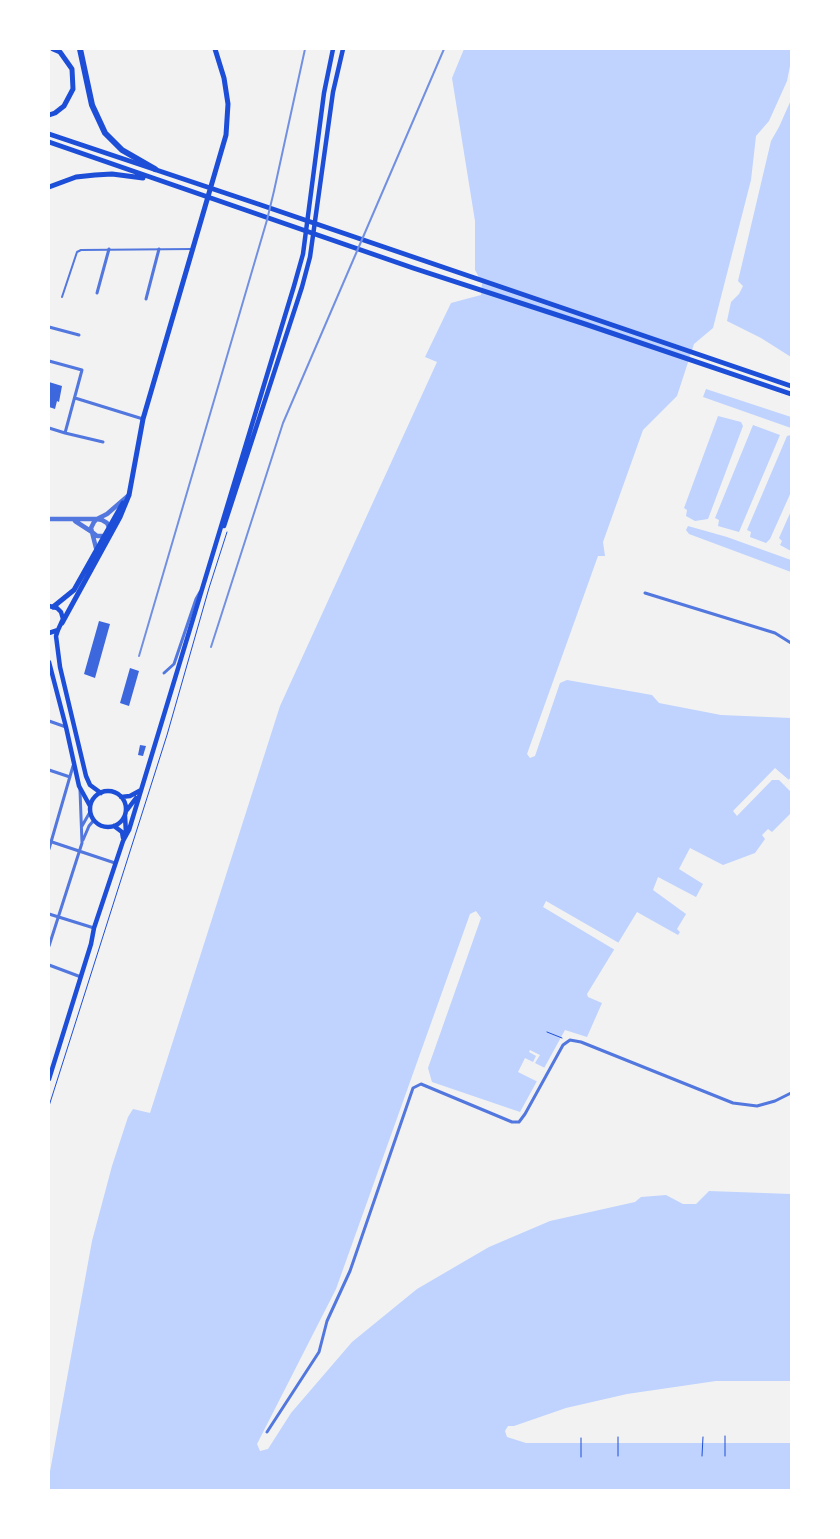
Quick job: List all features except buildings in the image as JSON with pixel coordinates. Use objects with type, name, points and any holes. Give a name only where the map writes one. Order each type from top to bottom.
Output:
[{"type":"highway","points":[[80,49],[92,105],[104,132],[122,150],[155,170]]},
{"type":"main road","points":[[49,115],[64,106],[73,88],[72,69],[60,52],[53,49]]},
{"type":"main road","points":[[101,793],[90,785],[86,776],[60,667],[56,636],[120,517],[129,495],[143,419],[226,135],[228,104],[224,78],[215,49]]},
{"type":"main road","points":[[123,841],[129,830],[303,254],[324,93],[333,49]]},
{"type":"main road","points":[[203,587],[267,400],[310,257],[333,92],[343,49]]},
{"type":"main road","points":[[49,134],[791,386]]},
{"type":"main road","points":[[49,142],[413,268],[791,394]]},
{"type":"main road","points":[[49,187],[76,177],[95,175],[112,174],[154,179]]},
{"type":"main road","points":[[62,623],[61,612],[51,606],[74,590],[96,548],[129,495]]},
{"type":"main road","points":[[109,528],[110,535]]},
{"type":"main road","points":[[104,536],[110,535]]},
{"type":"main road","points":[[49,633],[58,630]]},
{"type":"main road","points":[[50,665],[80,786],[90,806]]},
{"type":"main road","points":[[121,798],[141,790]]},
{"type":"main road","points":[[127,810],[124,801],[111,793],[101,793],[94,798],[90,806],[90,812],[94,820],[105,825],[114,826],[119,824],[125,816],[141,790]]},
{"type":"main road","points":[[49,1079],[94,928],[123,841],[126,830],[125,816]]},
{"type":"main road","points":[[114,826],[123,835],[123,841]]},
{"type":"street","points":[[97,293],[110,249]]},
{"type":"street","points":[[146,298],[159,249]]},
{"type":"street","points":[[49,327],[79,335]]},
{"type":"street","points":[[49,361],[82,370],[64,433]]},
{"type":"street","points":[[75,398],[143,419]]},
{"type":"street","points":[[49,428],[102,442]]},
{"type":"street","points":[[96,548],[91,528],[97,519],[107,514],[129,495]]},
{"type":"street","points":[[49,518],[97,519],[105,521],[109,528]]},
{"type":"street","points":[[74,520],[97,536],[104,536]]},
{"type":"street","points":[[164,673],[174,664],[196,599],[203,587]]},
{"type":"street","points":[[645,593],[775,633],[791,643]]},
{"type":"street","points":[[49,721],[66,727]]},
{"type":"street","points":[[49,849],[74,763]]},
{"type":"street","points":[[49,770],[70,777]]},
{"type":"street","points":[[80,786],[82,843]]},
{"type":"street","points":[[82,827],[90,812]]},
{"type":"street","points":[[49,946],[79,851],[89,826],[94,820]]},
{"type":"street","points":[[50,841],[116,863]]},
{"type":"street","points":[[49,914],[94,928]]},
{"type":"street","points":[[49,965],[81,976]]},
{"type":"street","points":[[267,1432],[319,1352],[328,1321],[350,1271],[413,1088],[421,1084],[512,1122],[519,1122],[526,1114],[563,1045],[570,1040],[581,1042],[733,1103],[757,1106],[776,1101],[791,1094]]},
{"type":"lane","points":[[62,297],[77,252],[81,250],[192,249]]},
{"type":"path","points":[[49,1106],[167,735],[198,624],[228,529]]},
{"type":"path","points":[[547,1032],[562,1038]]},
{"type":"path","points":[[725,1436],[725,1456]]},
{"type":"path","points":[[618,1437],[618,1456]]},
{"type":"path","points":[[702,1437],[702,1456]]},
{"type":"path","points":[[581,1438],[581,1456]]},
{"type":"water","points":[[464,49],[791,49],[787,81],[769,121],[756,136],[751,180],[713,328],[694,344],[677,396],[643,430],[603,542],[605,556],[598,556],[527,754],[530,758],[535,756],[560,683],[567,680],[652,695],[659,703],[721,715],[791,718],[791,777],[784,785],[791,792],[791,813],[772,832],[768,829],[762,835],[765,839],[755,853],[723,865],[690,848],[679,869],[703,884],[696,897],[658,877],[653,890],[686,914],[677,929],[680,932],[678,935],[637,912],[587,994],[588,997],[602,1003],[587,1037],[565,1030],[520,1112],[432,1082],[428,1068],[481,918],[476,911],[470,914],[336,1289],[257,1444],[260,1451],[268,1449],[291,1413],[352,1342],[417,1289],[489,1247],[550,1221],[635,1202],[641,1197],[666,1195],[683,1204],[696,1204],[709,1191],[791,1194],[791,1381],[716,1381],[627,1394],[566,1408],[514,1426],[508,1426],[505,1431],[507,1437],[526,1443],[791,1443],[791,1490],[49,1490],[49,1477],[92,1241],[112,1166],[128,1117],[133,1109],[150,1113],[280,706],[437,362],[425,357],[451,303],[481,295],[482,283],[475,270],[475,221],[452,78]]},
{"type":"water","points":[[791,100],[791,357],[761,338],[727,321],[731,302],[739,294],[743,286],[738,281],[771,141]]},
{"type":"water","points":[[706,389],[791,417],[791,428],[703,397]]},
{"type":"water","points":[[718,416],[741,422],[743,426],[708,519],[695,521],[686,516],[687,510],[684,508]]},
{"type":"water","points":[[753,425],[780,435],[739,532],[718,526],[719,520],[715,518]]},
{"type":"water","points":[[791,435],[791,492],[770,539],[766,543],[750,537],[751,532],[747,530],[787,436]]},
{"type":"water","points":[[791,511],[791,551],[780,545],[782,541],[779,538]]},
{"type":"water","points":[[688,526],[727,537],[791,560],[791,572],[689,534],[686,530]]},
{"type":"pier","points":[[775,768],[789,780],[784,785],[779,780],[772,780],[737,816],[733,811]]},
{"type":"pier","points":[[546,901],[619,943],[615,950],[543,907]]},
{"type":"pier","points":[[530,1050],[540,1055],[535,1063],[545,1068],[538,1082],[518,1072],[525,1058],[533,1062],[536,1056],[529,1052]]},
{"type":"railway","points":[[139,656],[267,220],[305,49]]},
{"type":"railway","points":[[211,647],[283,423],[444,49]]}]
